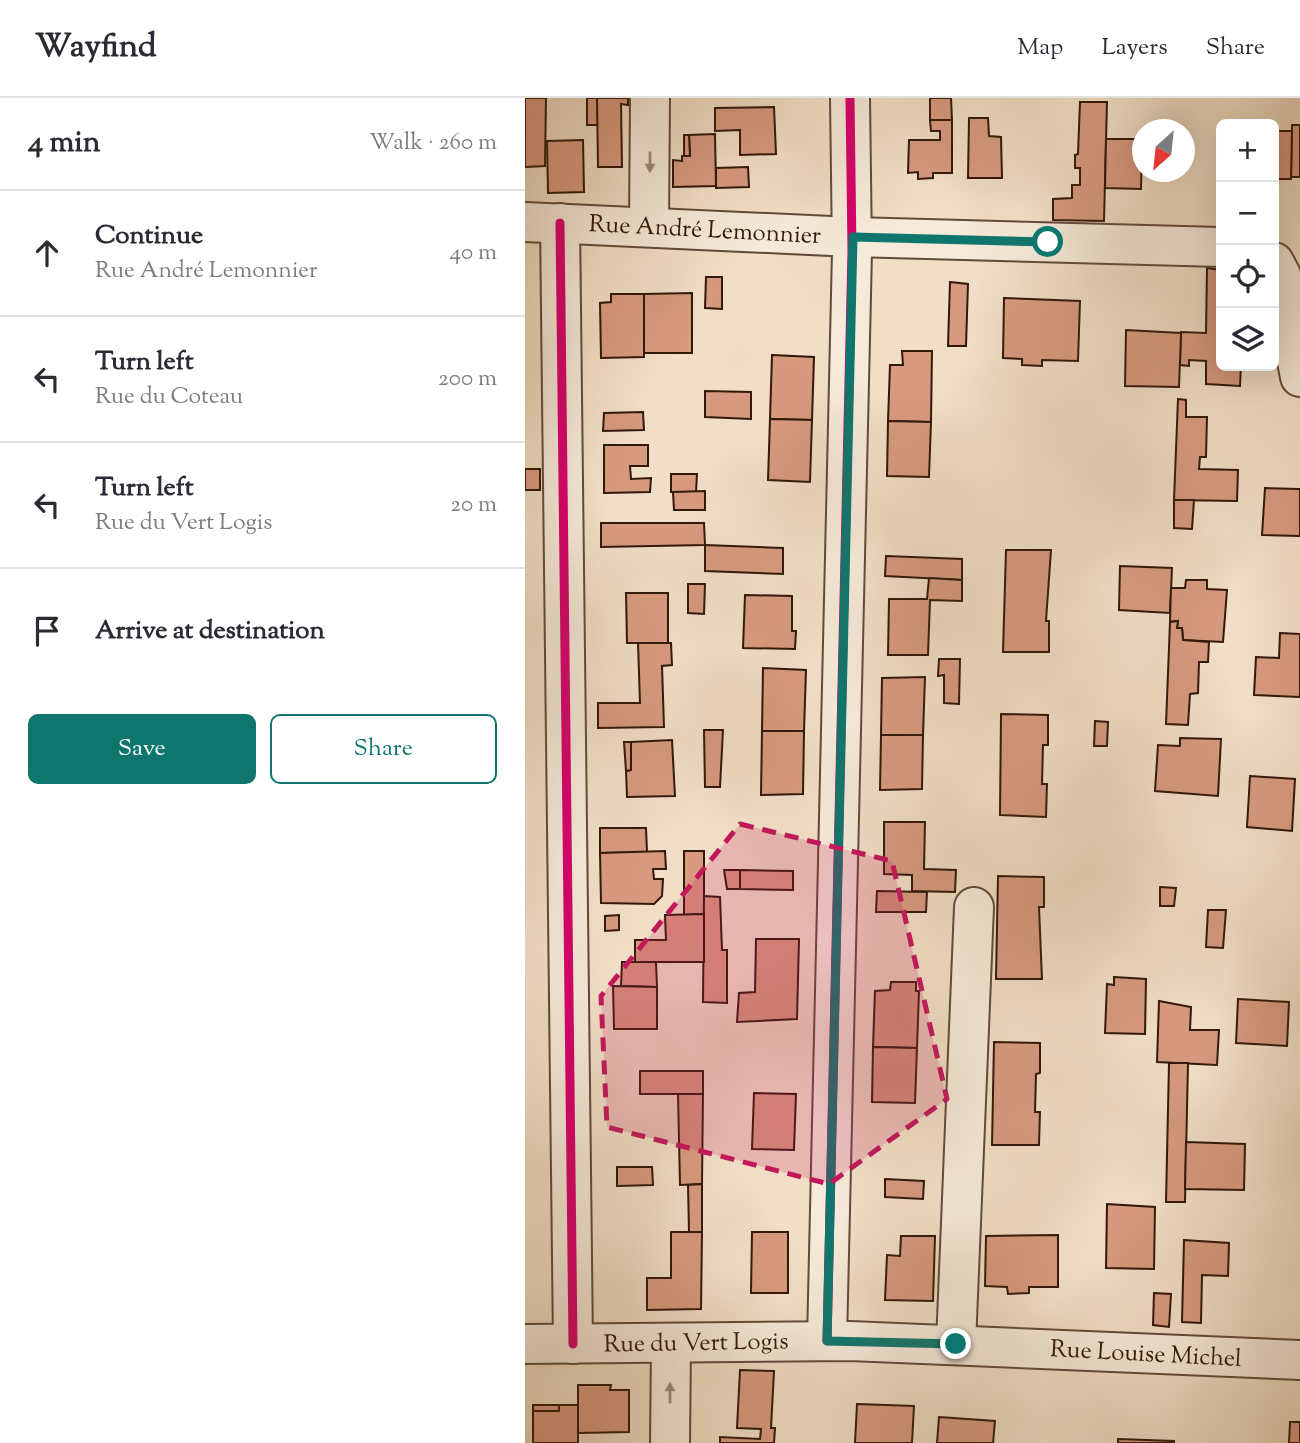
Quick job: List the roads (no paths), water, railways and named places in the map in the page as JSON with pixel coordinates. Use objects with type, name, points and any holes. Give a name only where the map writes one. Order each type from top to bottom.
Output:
[{"type":"street","points":[[649,226],[650,98]]},
{"type":"street","points":[[827,1341],[853,237],[850,98]]},
{"type":"street","points":[[543,222],[573,1344]]},
{"type":"street","name":"Rue André Lemonnier","points":[[543,222],[853,237],[1216,247]]},
{"type":"street","points":[[1279,271],[1300,377]]},
{"type":"street","points":[[974,907],[974,1345]]},
{"type":"street","name":"Rue du Vert Logis","points":[[525,1344],[827,1341],[974,1345]]},
{"type":"street","points":[[670,1443],[671,1343]]},
{"type":"street","name":"Rue Louise Michel","points":[[974,1345],[1300,1360]]}]
